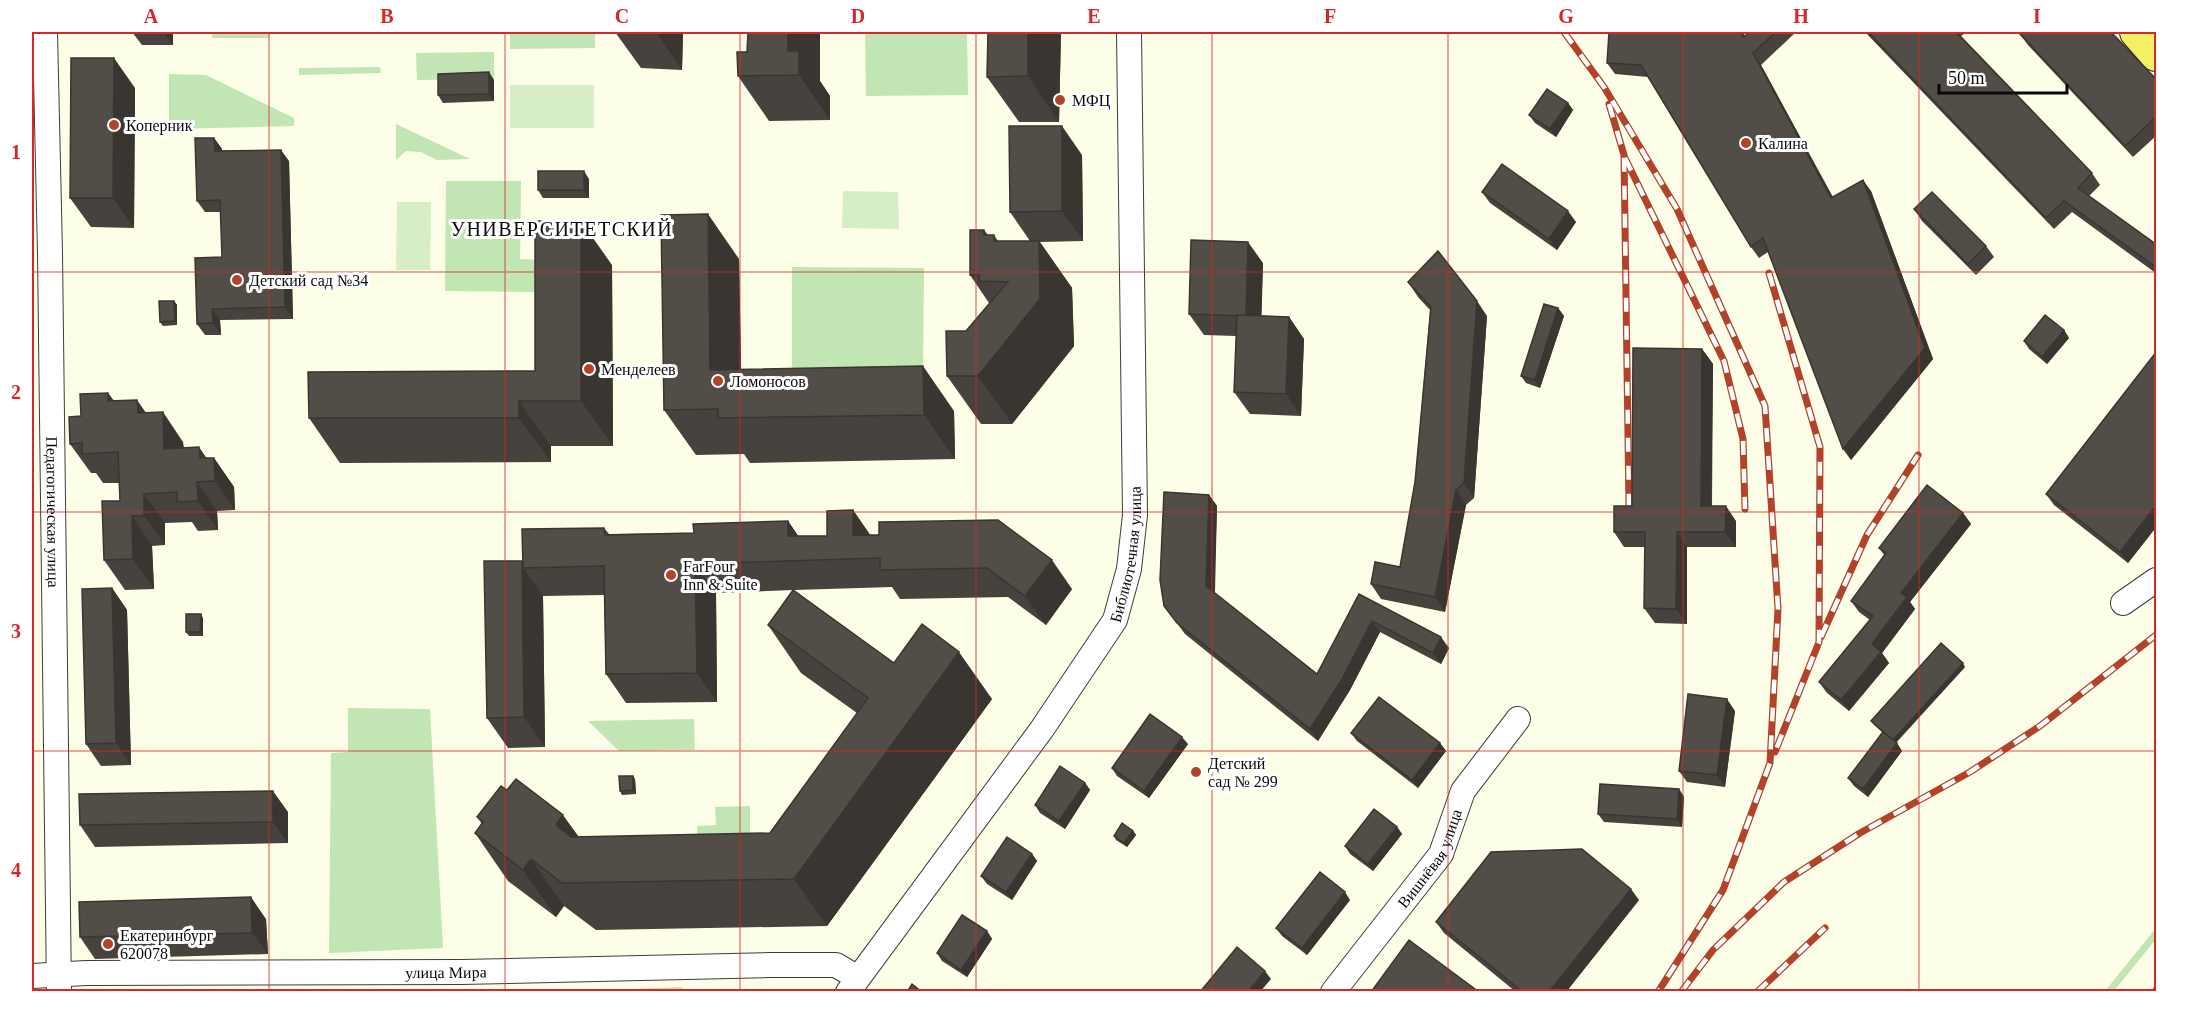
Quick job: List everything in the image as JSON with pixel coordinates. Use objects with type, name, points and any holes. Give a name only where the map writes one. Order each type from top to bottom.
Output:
[{"type":"main road","points":[[2136,32],[2157,55]]},
{"type":"street","name":"Педагогическая улица","points":[[45,32],[50,253],[42,498],[59,983]]},
{"type":"street","name":"Библиотечная улица","points":[[853,985],[1042,729],[1115,620],[1124,595],[1135,516],[1128,32]]},
{"type":"street","points":[[2122,603],[2157,580]]},
{"type":"street","name":"Вишнёвая улица","points":[[1333,992],[1441,854],[1463,791],[1518,719]]},
{"type":"street","name":"улица Мира","points":[[32,976],[59,983],[770,964],[836,965],[853,985]]},
{"type":"green space","points":[[212,32],[270,32],[270,38],[212,38]]},
{"type":"green space","points":[[510,32],[595,32],[595,48],[510,49]]},
{"type":"green space","points":[[865,32],[967,32],[968,95],[866,96]]},
{"type":"green space","points":[[494,52],[494,79],[417,80],[416,53]]},
{"type":"green space","points":[[380,67],[381,73],[299,75],[299,68]]},
{"type":"green space","points":[[169,74],[206,75],[294,118],[294,126],[169,129]]},
{"type":"green space","points":[[510,85],[594,85],[594,128],[510,128]]},
{"type":"green space","points":[[396,124],[470,159],[437,160],[421,152],[406,151],[396,160]]},
{"type":"green space","points":[[446,181],[521,181],[520,259],[539,260],[540,292],[445,291]]},
{"type":"green space","points":[[843,191],[898,192],[899,229],[842,228]]},
{"type":"green space","points":[[397,202],[431,202],[430,270],[396,270]]},
{"type":"green space","points":[[792,267],[924,268],[923,369],[792,368]]},
{"type":"green space","points":[[348,708],[430,709],[443,948],[329,953],[331,753],[348,752]]},
{"type":"green space","points":[[694,719],[695,750],[619,751],[588,721]]},
{"type":"green space","points":[[750,806],[750,843],[698,844],[697,826],[716,825],[715,807]]},
{"type":"green space","points":[[2156,928],[2156,939],[2114,991],[2105,991]]},
{"type":"green space","points":[[681,987],[684,991],[580,991]]},
{"type":"building","points":[[748,32],[788,32],[788,51],[799,51],[799,75],[738,76],[737,52],[747,52]]},
{"type":"building","points":[[988,32],[1028,32],[1028,76],[987,77]]},
{"type":"building","points":[[1609,32],[1741,32],[1744,37],[1749,32],[1776,32],[1753,53],[1831,198],[1863,180],[1925,348],[1843,449],[1763,238],[1751,247],[1641,65],[1607,63]]},
{"type":"building","points":[[1868,32],[1956,32],[2092,173],[2078,188],[2157,245],[2157,268],[2064,201],[2046,218]]},
{"type":"building","points":[[2022,32],[2111,32],[2157,80],[2157,116],[2125,146],[2020,34]]},
{"type":"building","points":[[71,58],[114,58],[113,198],[70,198]]},
{"type":"building","points":[[489,72],[489,94],[438,95],[438,74]]},
{"type":"building","points":[[1547,89],[1568,103],[1550,129],[1529,115]]},
{"type":"building","points":[[1009,126],[1062,126],[1062,211],[1010,212]]},
{"type":"building","points":[[195,138],[214,138],[215,151],[281,150],[285,307],[212,309],[213,323],[197,324],[195,258],[222,257],[220,200],[197,201]]},
{"type":"building","points":[[1502,164],[1568,211],[1549,239],[1482,192]]},
{"type":"building","points":[[538,171],[584,171],[584,190],[538,190]]},
{"type":"building","points":[[1932,192],[1986,246],[1968,264],[1914,209]]},
{"type":"building","points":[[708,214],[710,370],[923,366],[924,415],[718,418],[718,409],[664,410],[661,215]]},
{"type":"building","points":[[535,221],[581,221],[581,401],[519,401],[519,418],[309,418],[308,372],[535,371]]},
{"type":"building","points":[[970,230],[984,230],[984,235],[994,235],[994,241],[1039,241],[1040,299],[978,376],[947,376],[946,331],[966,331],[1008,282],[979,281],[979,275],[970,275]]},
{"type":"building","points":[[1191,240],[1248,242],[1246,316],[1189,314]]},
{"type":"building","points":[[1438,251],[1477,301],[1464,483],[1456,490],[1435,597],[1371,584],[1375,562],[1400,567],[1415,482],[1431,307],[1408,282]]},
{"type":"building","points":[[159,301],[174,301],[175,321],[160,322]]},
{"type":"building","points":[[1544,304],[1558,308],[1535,380],[1521,376]]},
{"type":"building","points":[[1237,315],[1289,317],[1286,394],[1234,392]]},
{"type":"building","points":[[2045,315],[2064,330],[2042,357],[2024,341]]},
{"type":"building","points":[[1633,348],[1702,349],[1701,506],[1726,506],[1725,532],[1677,532],[1676,609],[1644,608],[1645,532],[1614,532],[1614,506],[1632,506]]},
{"type":"building","points":[[2157,351],[2157,504],[2120,552],[2046,494]]},
{"type":"building","points":[[108,393],[108,401],[137,400],[138,413],[163,412],[164,449],[199,447],[200,458],[214,458],[215,481],[197,482],[198,501],[177,502],[177,492],[144,494],[144,516],[132,516],[133,559],[104,560],[102,501],[120,501],[118,452],[82,454],[82,443],[70,444],[69,417],[81,416],[80,394]]},
{"type":"building","points":[[1927,485],[1963,513],[1901,593],[1907,597],[1872,644],[1881,652],[1841,700],[1819,682],[1873,616],[1851,601],[1886,553],[1879,548]]},
{"type":"building","points":[[1164,492],[1209,495],[1206,586],[1317,674],[1359,594],[1441,637],[1433,653],[1372,621],[1342,679],[1310,729],[1177,623],[1164,606],[1160,580]]},
{"type":"building","points":[[853,510],[853,535],[879,535],[879,522],[998,520],[1052,560],[1025,596],[987,568],[880,570],[880,558],[695,564],[697,673],[606,674],[604,566],[523,568],[522,529],[604,528],[605,535],[694,533],[693,524],[788,521],[788,536],[827,536],[827,511]]},
{"type":"building","points":[[484,561],[522,561],[524,717],[487,718]]},
{"type":"building","points":[[112,588],[116,743],[86,744],[82,589]]},
{"type":"building","points":[[793,590],[894,663],[922,624],[959,652],[794,879],[562,883],[531,859],[523,870],[475,833],[483,822],[477,817],[501,786],[507,790],[516,779],[563,815],[556,825],[571,837],[770,833],[868,698],[768,625]]},
{"type":"building","points":[[186,614],[201,614],[200,632],[186,632]]},
{"type":"building","points":[[1941,643],[1963,663],[1893,740],[1871,721]]},
{"type":"building","points":[[1688,694],[1727,699],[1717,775],[1679,771]]},
{"type":"building","points":[[1379,697],[1440,743],[1412,780],[1351,733]]},
{"type":"building","points":[[1150,714],[1182,737],[1144,791],[1112,768]]},
{"type":"building","points":[[1883,732],[1897,743],[1863,789],[1848,778]]},
{"type":"building","points":[[1060,766],[1085,783],[1059,821],[1035,805]]},
{"type":"building","points":[[619,776],[633,776],[633,790],[620,791]]},
{"type":"building","points":[[1600,784],[1679,789],[1677,819],[1598,814]]},
{"type":"building","points":[[273,791],[273,822],[80,825],[79,794]]},
{"type":"building","points":[[1374,809],[1397,827],[1368,864],[1345,846]]},
{"type":"building","points":[[1122,823],[1133,831],[1124,843],[1114,836]]},
{"type":"building","points":[[1007,837],[1032,854],[1006,892],[981,876]]},
{"type":"building","points":[[1582,849],[1631,889],[1549,992],[1523,992],[1436,922],[1491,852]]},
{"type":"building","points":[[1320,872],[1345,892],[1302,948],[1276,928]]},
{"type":"building","points":[[251,897],[252,933],[80,937],[79,902]]},
{"type":"building","points":[[962,915],[987,931],[961,970],[937,953]]},
{"type":"building","points":[[1409,940],[1479,992],[1371,992]]},
{"type":"building","points":[[1237,947],[1265,971],[1248,992],[1200,992]]},
{"type":"building","points":[[912,984],[922,992],[907,992]]},
{"type":"railway","points":[[1564,32],[1604,87],[1677,209],[1765,406],[1778,609],[1770,763],[1723,890],[1658,992]]},
{"type":"railway","points":[[1609,104],[1624,155],[1629,507]]},
{"type":"railway","points":[[1625,158],[1724,361],[1743,439],[1745,509]]},
{"type":"railway","points":[[1769,273],[1820,447],[1819,642],[1775,752]]},
{"type":"railway","points":[[1821,637],[1867,535],[1918,455]]},
{"type":"railway","points":[[1681,992],[1713,950],[1784,882],[1860,833],[1970,772],[2040,726],[2156,635]]},
{"type":"railway","points":[[1757,992],[1825,928]]},
{"type":"place","name":"МФЦ","points":[[1060,100]]},
{"type":"place","name":"Коперник","points":[[114,125]]},
{"type":"place","name":"Калина","points":[[1746,143]]},
{"type":"place","name":"Детский сад №34","points":[[237,280]]},
{"type":"place","name":"Менделеев","points":[[589,369]]},
{"type":"place","name":"Ломоносов","points":[[718,381]]},
{"type":"place","name":"FarFour Inn & Suite","points":[[671,575]]},
{"type":"place","name":"Детский сад № 299","points":[[1196,772]]},
{"type":"place","name":"Екатеринбург 620078","points":[[108,944]]},
{"type":"district","name":"УНИВЕРСИТЕТСКИЙ","points":[[562,229]]}]
